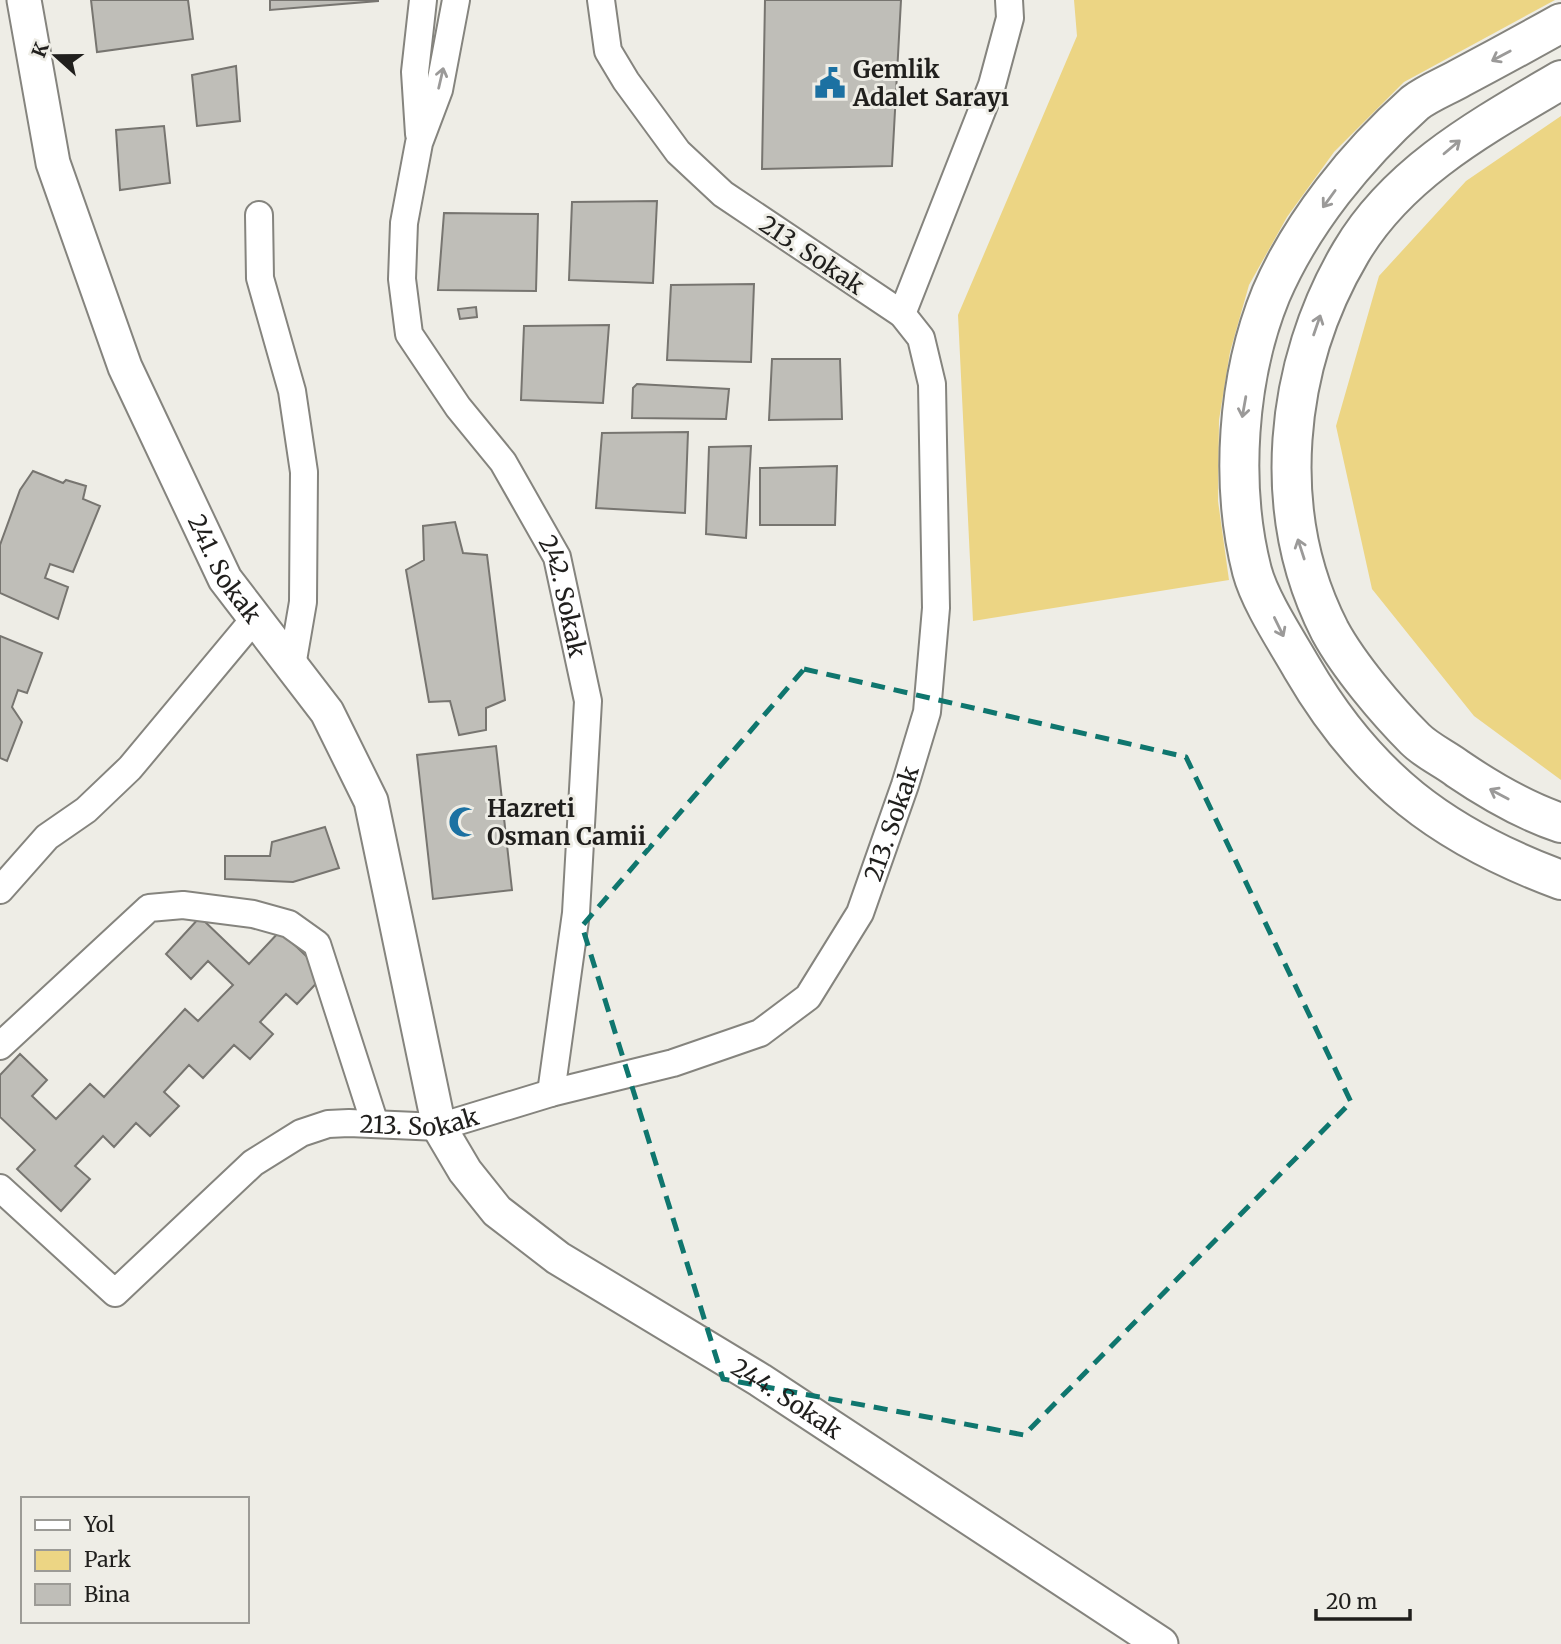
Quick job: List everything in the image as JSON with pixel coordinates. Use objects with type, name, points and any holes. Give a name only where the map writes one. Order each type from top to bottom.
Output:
[{"type":"highway","points":[[1561,23],[1418,101],[1352,167],[1307,229],[1271,295],[1253,357],[1242,422],[1241,487],[1252,573],[1285,639],[1329,714],[1364,756],[1414,804],[1489,851],[1561,880]]},
{"type":"highway","points":[[1561,80],[1460,139],[1377,216],[1351,251],[1319,317],[1301,376],[1292,447],[1297,538],[1331,632],[1338,642],[1367,682],[1417,740],[1478,782],[1561,823]]},
{"type":"street","name":"241. Sokak","points":[[24,0],[53,163],[125,367],[225,579],[327,712],[371,802],[439,1127]]},
{"type":"street","name":"242. Sokak","points":[[419,143],[415,72],[424,0]]},
{"type":"street","name":"242. Sokak","points":[[456,0],[439,90],[419,143],[404,223],[402,279],[409,334],[458,407],[503,462],[557,557],[588,701],[576,913],[551,1093]]},
{"type":"street","name":"213. Sokak","points":[[0,1188],[116,1293],[253,1163],[301,1133],[328,1125],[439,1127],[551,1093],[673,1063],[760,1033],[808,997],[860,913],[905,785],[927,712],[936,608],[932,384],[921,338],[902,314],[723,194],[678,152],[626,81],[608,51],[601,0]]},
{"type":"street","points":[[902,314],[992,85],[1010,18],[1009,0]]},
{"type":"street","points":[[259,215],[260,278],[292,391],[304,472],[303,602],[292,666]]},
{"type":"street","points":[[0,890],[47,837],[86,810],[122,777],[255,618]]},
{"type":"street","points":[[0,1046],[149,908],[183,905],[253,914],[289,924],[317,944],[375,1124]]},
{"type":"street","name":"244. Sokak","points":[[439,1127],[465,1171],[497,1211],[558,1258],[760,1380],[1161,1644]]},
{"type":"highlighted area","points":[[804,669],[1186,757],[1351,1102],[1024,1435],[723,1379],[582,926]]},
{"type":"green space","points":[[1074,0],[1555,0],[1404,82],[1334,152],[1287,217],[1249,285],[1230,352],[1219,420],[1218,501],[1229,580],[973,621],[958,315],[1077,36]]},
{"type":"green space","points":[[1561,116],[1561,780],[1474,716],[1372,589],[1336,426],[1379,276],[1466,181]]},
{"type":"building","points":[[91,0],[188,0],[193,39],[97,52]]},
{"type":"building","points":[[270,0],[378,0],[378,1],[270,10]]},
{"type":"building","name":"Gemlik Adalet Sarayı","points":[[765,0],[901,0],[892,166],[762,169]]},
{"type":"building","points":[[236,66],[240,121],[197,126],[192,75]]},
{"type":"building","points":[[164,126],[170,183],[120,190],[116,130]]},
{"type":"building","points":[[657,201],[653,283],[569,280],[572,202]]},
{"type":"building","points":[[444,213],[538,214],[536,291],[438,290]]},
{"type":"building","points":[[754,284],[751,362],[667,360],[671,285]]},
{"type":"building","points":[[476,307],[477,317],[460,319],[458,309]]},
{"type":"building","points":[[609,325],[603,403],[521,400],[524,326]]},
{"type":"building","points":[[772,359],[840,359],[842,419],[769,420]]},
{"type":"building","points":[[637,384],[729,389],[726,419],[632,418],[633,388]]},
{"type":"building","points":[[688,432],[685,513],[596,508],[602,433]]},
{"type":"building","points":[[751,446],[746,538],[706,534],[709,447]]},
{"type":"building","points":[[837,466],[835,525],[760,525],[760,468]]},
{"type":"building","points":[[33,471],[63,483],[66,480],[86,486],[83,499],[100,506],[73,572],[50,564],[45,578],[68,587],[58,619],[0,593],[0,545],[20,490]]},
{"type":"building","points":[[455,522],[463,553],[487,555],[505,700],[486,708],[486,730],[459,735],[450,701],[429,702],[406,570],[424,560],[423,526]]},
{"type":"building","points":[[0,636],[42,653],[27,693],[18,690],[12,707],[22,722],[7,761],[0,758]]},
{"type":"building","name":"Hazreti Osman Camii","points":[[496,746],[512,890],[433,899],[417,755]]},
{"type":"building","points":[[325,827],[339,868],[293,882],[225,879],[225,856],[270,856],[272,842]]},
{"type":"building","points":[[200,917],[249,964],[280,931],[325,974],[297,1004],[286,994],[260,1022],[273,1034],[250,1059],[234,1045],[203,1078],[189,1065],[164,1092],[179,1106],[150,1136],[136,1123],[114,1147],[103,1136],[75,1166],[90,1179],[61,1211],[17,1169],[35,1150],[0,1117],[0,1075],[20,1054],[47,1080],[32,1096],[56,1119],[90,1084],[104,1097],[185,1009],[198,1021],[233,985],[208,961],[191,979],[166,954]]},
{"type":"place","name":"Gemlik Adalet Sarayı","points":[[830,83]]},
{"type":"place","name":"Hazreti Osman Camii","points":[[464,822]]}]
